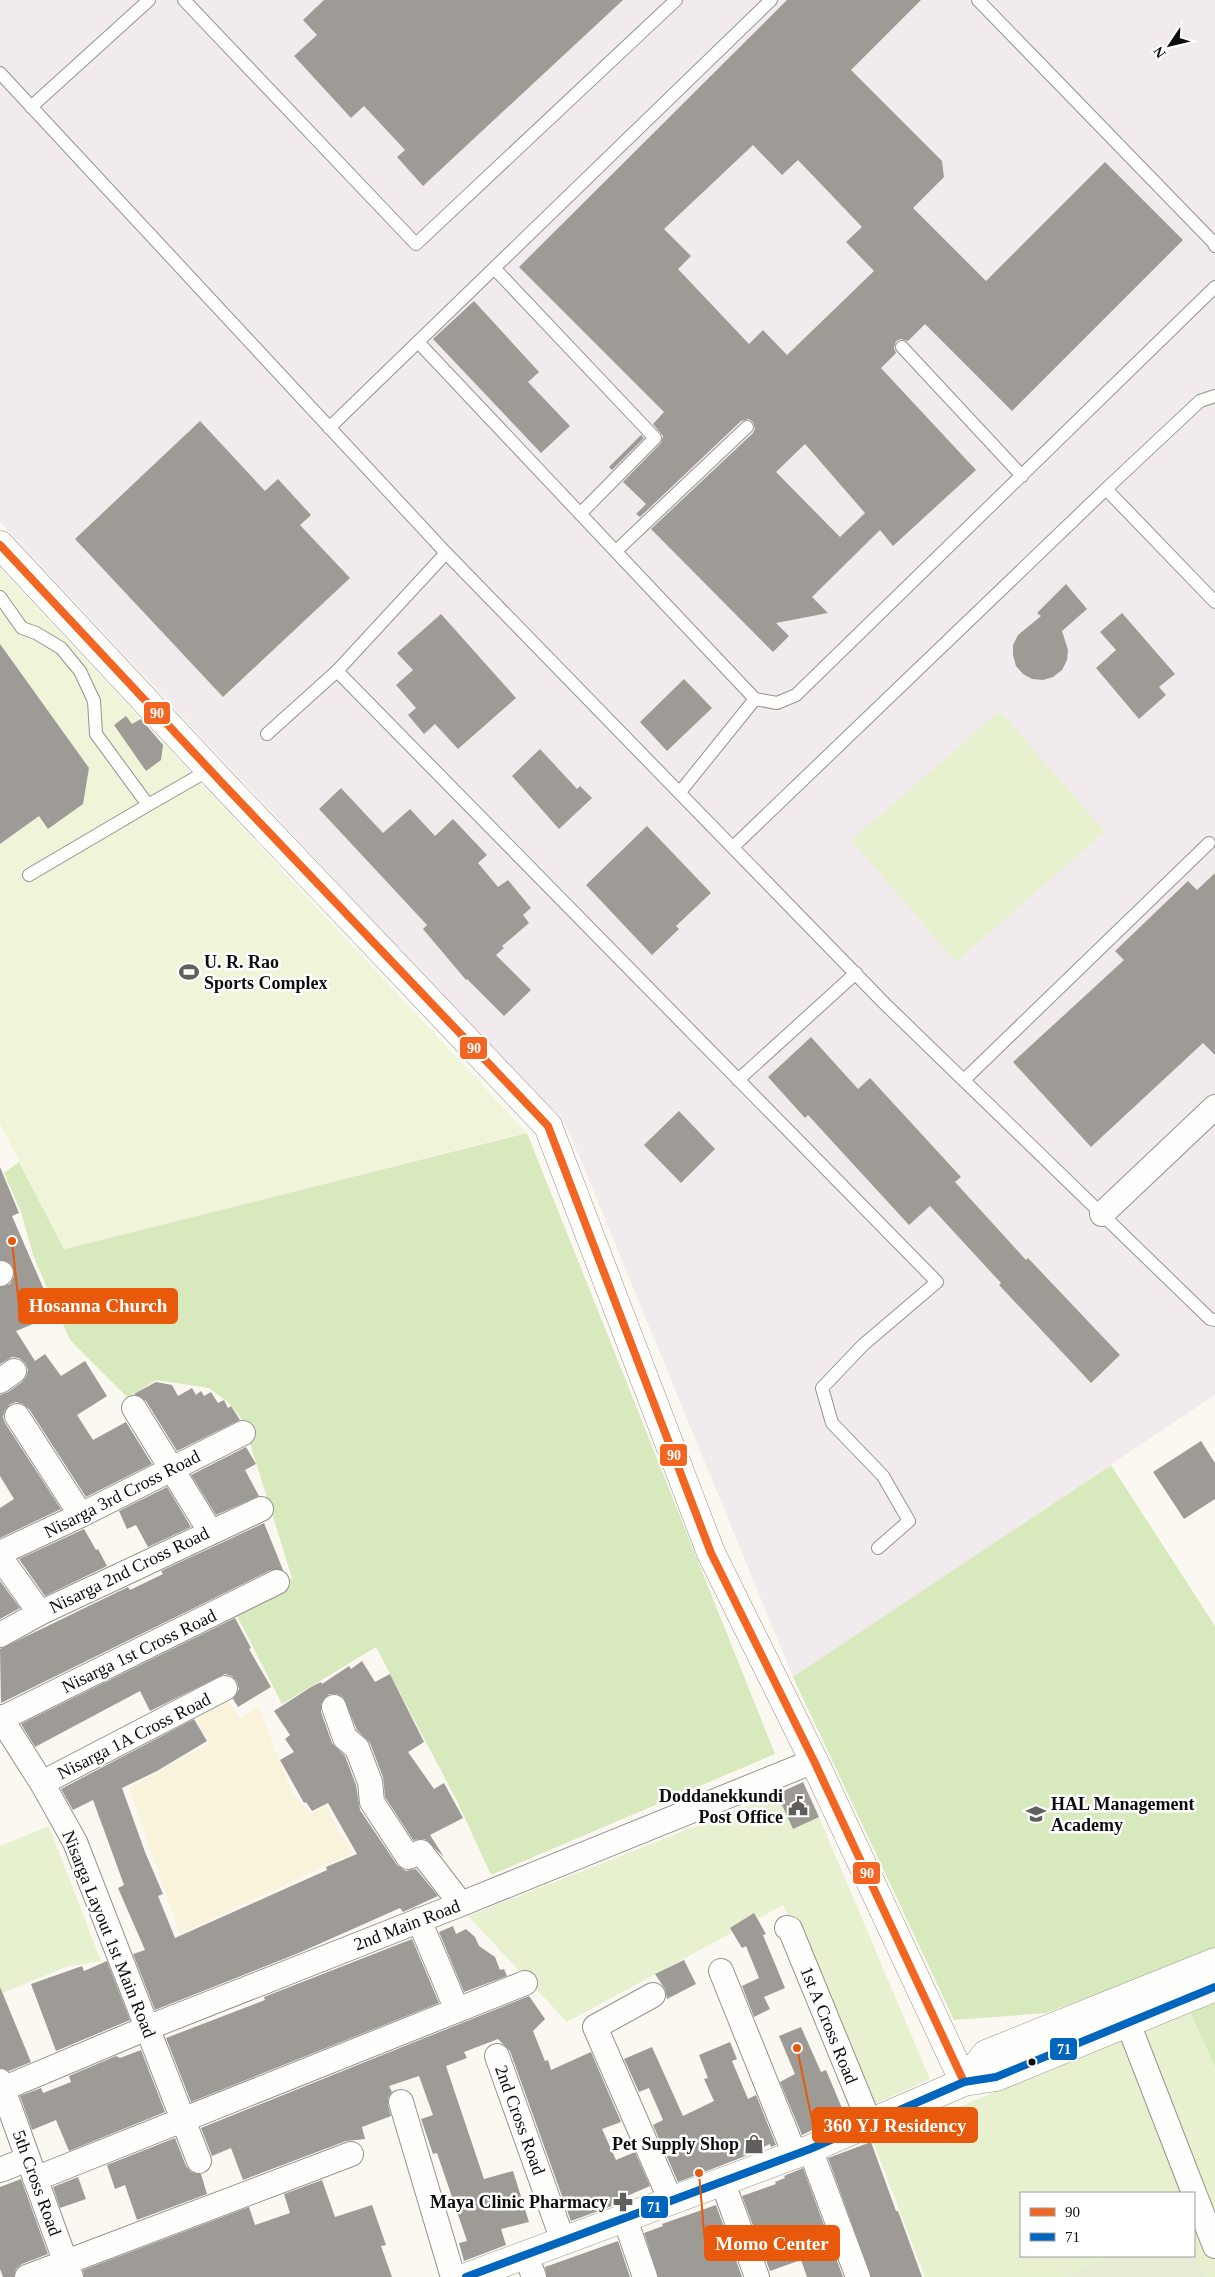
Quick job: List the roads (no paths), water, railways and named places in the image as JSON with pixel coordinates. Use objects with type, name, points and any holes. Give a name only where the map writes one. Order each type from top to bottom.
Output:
[{"type":"street","points":[[0,545],[209,770],[548,1126],[711,1553],[814,1761],[964,2082]]},
{"type":"street","points":[[1102,1214],[1215,1107]]},
{"type":"street","points":[[134,1408],[173,1468],[210,1531]]},
{"type":"street","points":[[16,1416],[81,1515]]},
{"type":"street","name":"Nisarga 3rd Cross Road","points":[[40,1612],[0,1555],[243,1433]]},
{"type":"street","name":"Nisarga 2nd Cross Road","points":[[0,1635],[40,1612],[210,1531],[261,1509]]},
{"type":"street","name":"Nisarga 1st Cross Road","points":[[1,1718],[277,1582]]},
{"type":"street","name":"Nisarga 1A Cross Road","points":[[42,1783],[225,1688]]},
{"type":"street","points":[[334,1706],[345,1738],[357,1748],[370,1782],[372,1802],[408,1857],[420,1852],[461,1904]]},
{"type":"street","name":"Nisarga Layout 1st Main Road","points":[[1,1718],[42,1783],[75,1842],[199,2161]]},
{"type":"street","name":"2nd Main Road","points":[[1,2086],[461,1904],[814,1761]]},
{"type":"street","points":[[419,1920],[457,2010]]},
{"type":"street","name":"1st A Cross Road","points":[[787,1928],[790,1929],[870,2124]]},
{"type":"street","points":[[964,2082],[986,2054],[1215,1962]]},
{"type":"street","points":[[721,1971],[858,2277]]},
{"type":"street","points":[[0,2170],[32,2169],[183,2120],[525,1983]]},
{"type":"street","points":[[466,2277],[530,2266],[563,2241],[802,2152],[964,2082],[996,2077],[1215,1987]]},
{"type":"street","points":[[653,1994],[595,2027],[671,2201]]},
{"type":"street","points":[[1128,2023],[1194,2192]]},
{"type":"street","name":"2nd Cross Road","points":[[497,2056],[563,2241]]},
{"type":"street","name":"5th Cross Road","points":[[1,2086],[68,2270]]},
{"type":"street","points":[[402,2102],[453,2277]]},
{"type":"street","points":[[27,2277],[68,2270],[350,2154]]},
{"type":"street","points":[[723,2183],[757,2277]]},
{"type":"street","points":[[1195,2196],[1215,2246]]},
{"type":"street","points":[[625,2219],[645,2277]]},
{"type":"lane","points":[[31,107],[149,0]]},
{"type":"lane","points":[[184,0],[416,244],[676,0]]},
{"type":"lane","points":[[329,428],[771,0]]},
{"type":"lane","points":[[978,0],[1215,246]]},
{"type":"lane","points":[[0,73],[446,553],[856,973],[1210,1319],[1215,1320]]},
{"type":"lane","points":[[494,268],[655,438],[580,514]]},
{"type":"lane","points":[[418,342],[756,699],[777,703],[796,695],[1215,287]]},
{"type":"lane","points":[[902,347],[1022,476]]},
{"type":"lane","points":[[734,846],[1200,401],[1215,396]]},
{"type":"lane","points":[[616,551],[747,427]]},
{"type":"lane","points":[[1106,489],[1215,602]]},
{"type":"lane","points":[[267,734],[336,671],[446,553]]},
{"type":"lane","points":[[0,597],[22,628],[36,632],[61,648],[80,671],[94,701],[96,734],[148,805]]},
{"type":"lane","points":[[336,671],[937,1282],[863,1345],[822,1388],[832,1423],[884,1476],[909,1521],[878,1548]]},
{"type":"lane","points":[[680,792],[756,699]]},
{"type":"lane","points":[[30,875],[209,770]]},
{"type":"lane","points":[[964,1080],[1209,843]]},
{"type":"lane","points":[[738,1080],[856,973]]},
{"type":"place","name":"U. R. Rao Sports Complex","points":[[189,972]]},
{"type":"place","name":"Hosanna Church","points":[[12,1241]]},
{"type":"place","name":"Doddanekkundi Post Office","points":[[798,1806]]},
{"type":"place","name":"HAL Management Academy","points":[[1036,1814]]},
{"type":"place","name":"360 YJ Residency","points":[[797,2048]]},
{"type":"place","name":"Pet Supply Shop","points":[[754,2144]]},
{"type":"place","name":"Momo Center","points":[[699,2173]]},
{"type":"place","name":"Maya Clinic Pharmacy","points":[[623,2202]]}]
